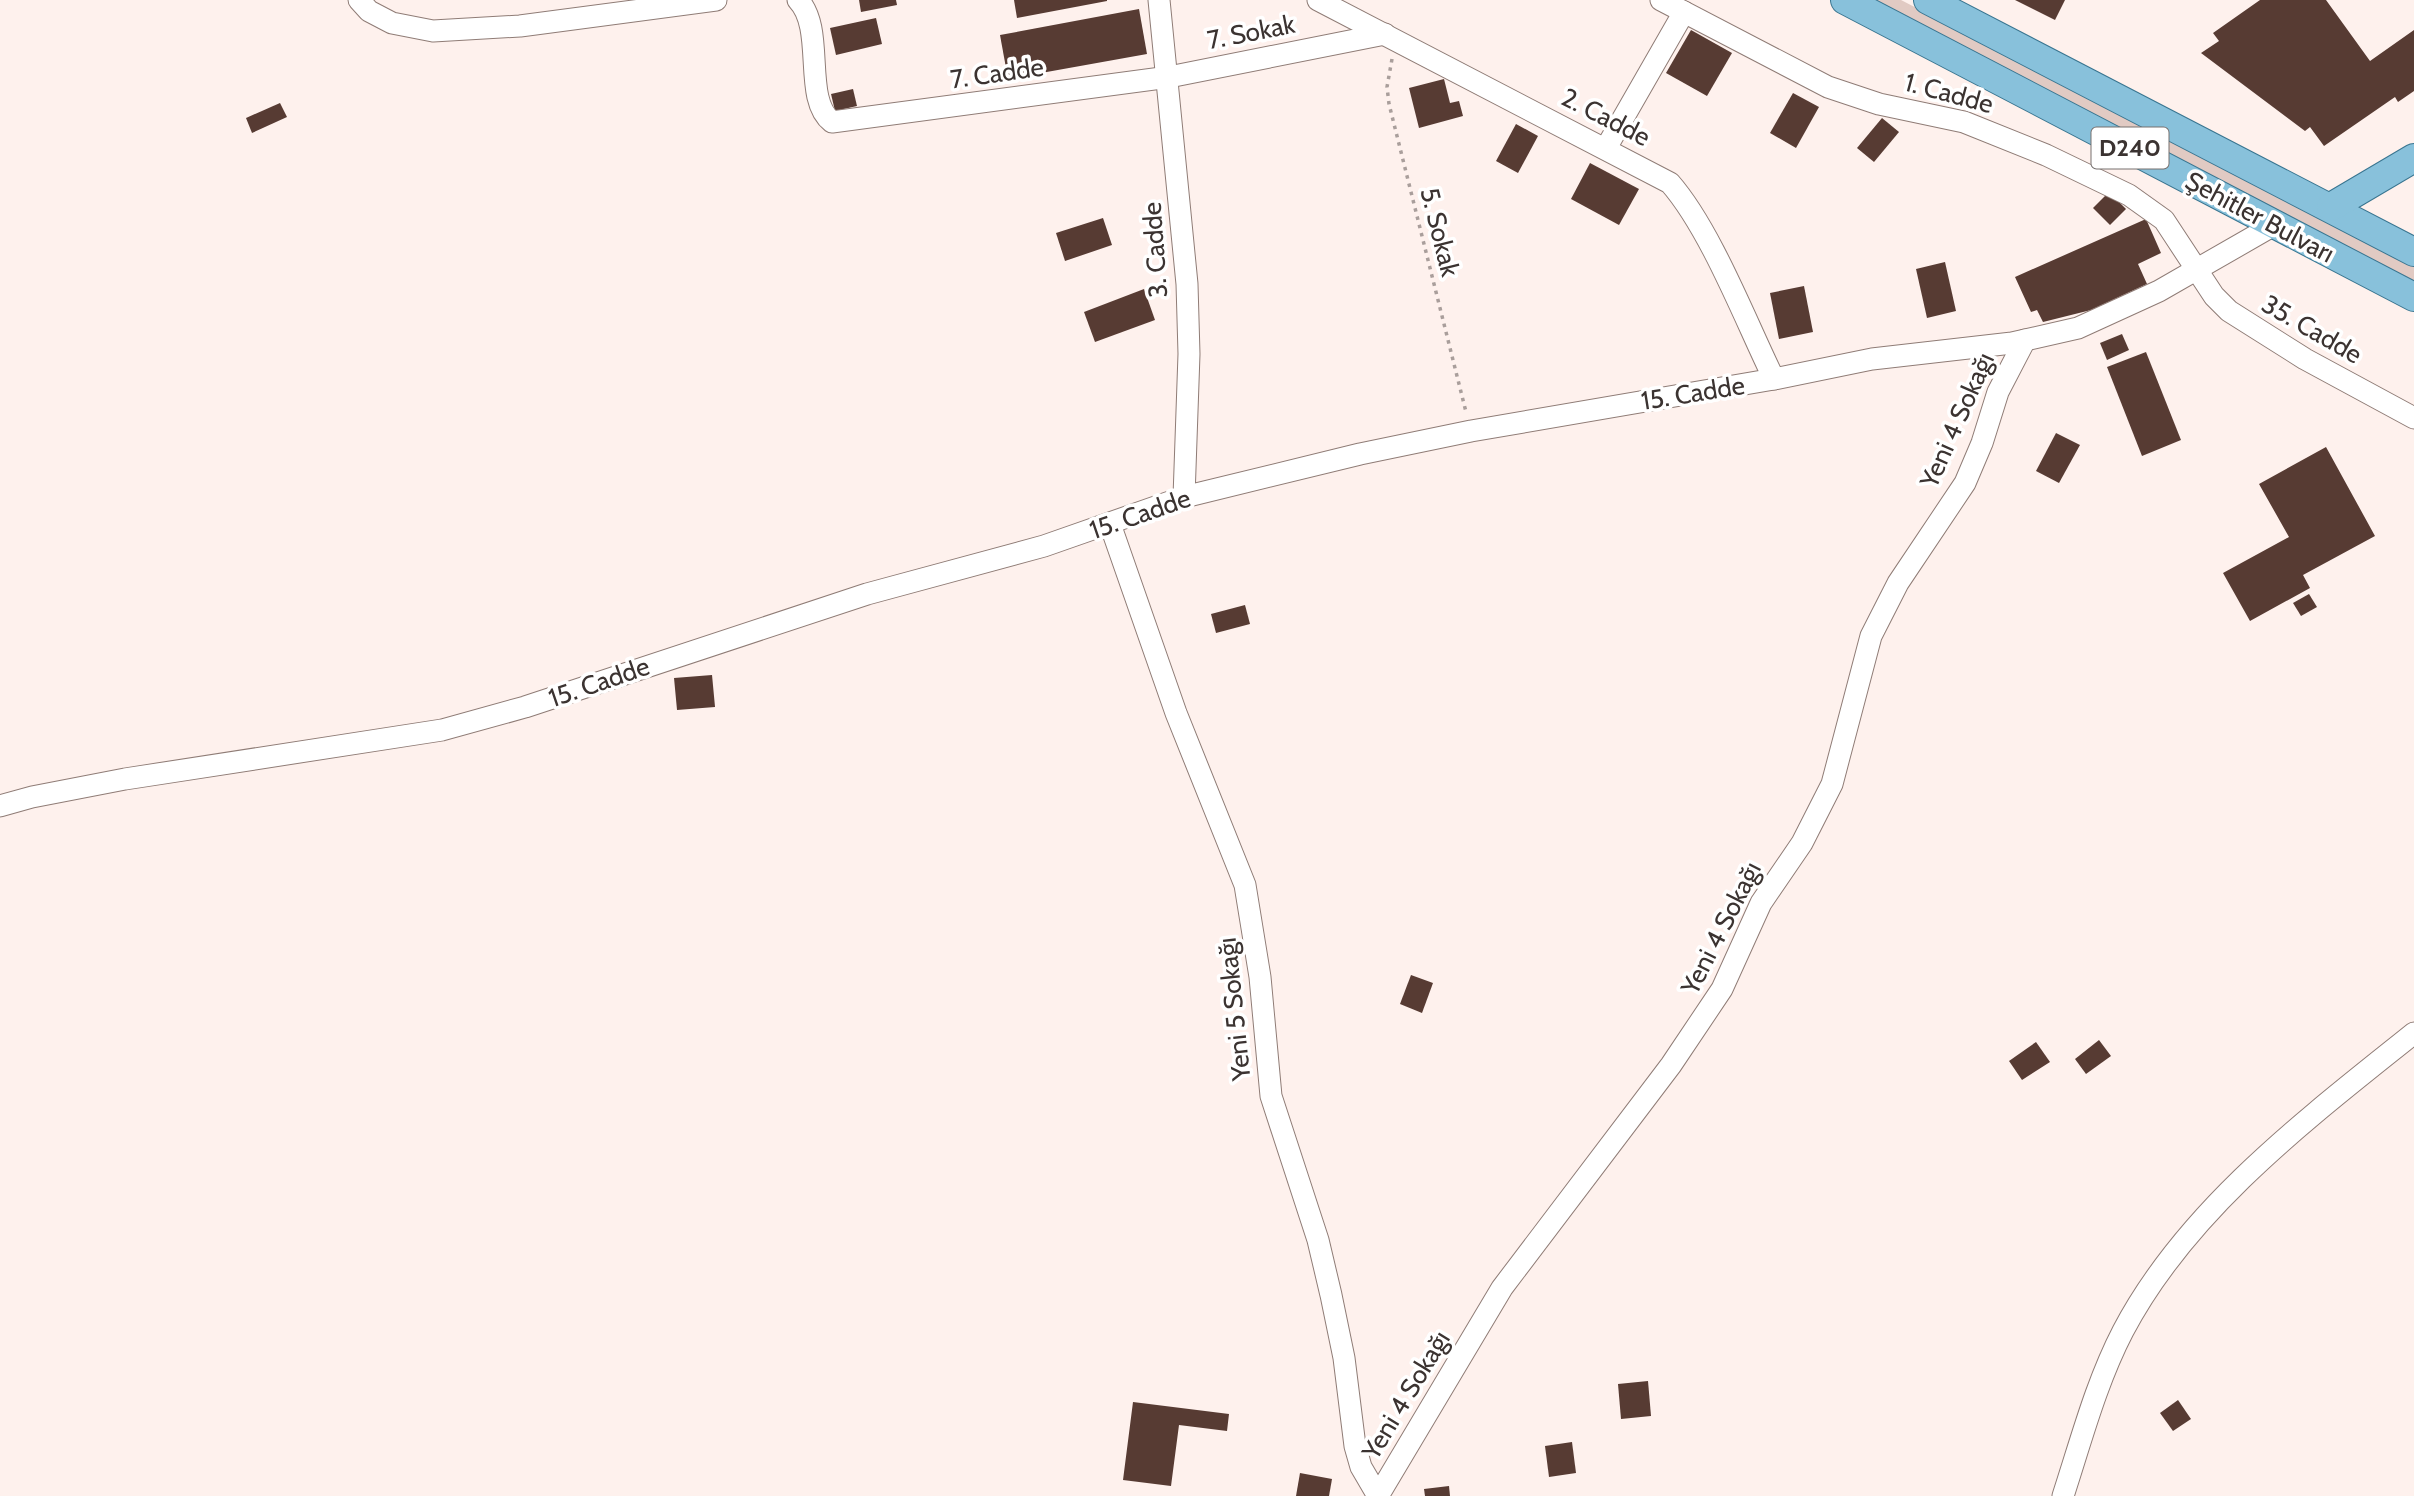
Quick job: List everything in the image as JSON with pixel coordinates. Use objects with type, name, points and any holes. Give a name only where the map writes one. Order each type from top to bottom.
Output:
[{"type":"main road","name":"Şehitler Bulvarı","points":[[1845,0],[2414,297]]},
{"type":"main road","name":"Şehitler Bulvarı","points":[[1928,0],[2331,206],[2414,252]]},
{"type":"main road","points":[[2331,206],[2414,158]]},
{"type":"street","points":[[359,0],[369,11],[391,23],[422,30],[466,30],[716,0]]},
{"type":"street","name":"7. Cadde","points":[[799,0],[808,19],[819,96],[825,116],[832,122],[1169,77]]},
{"type":"street","name":"3. Cadde","points":[[1159,0],[1169,77],[1187,284],[1189,354],[1184,497]]},
{"type":"street","name":"2. Cadde","points":[[1318,0],[1670,183],[1681,197],[1774,380]]},
{"type":"street","name":"1. Cadde","points":[[1661,0],[1796,72],[1841,92],[1879,104],[1964,122],[2081,170],[2150,208],[2179,238],[2198,270]]},
{"type":"street","points":[[1606,148],[1684,12]]},
{"type":"street","name":"7. Sokak","points":[[1169,77],[1392,38]]},
{"type":"street","name":"15. Cadde","points":[[0,806],[125,779],[442,730],[525,707],[867,594],[1020,553],[1184,497],[1348,456],[1471,431],[1774,380],[1872,359],[2025,340],[2104,318],[2198,270],[2274,225]]},
{"type":"street","name":"35. Cadde","points":[[2198,270],[2214,296],[2250,327],[2414,418]]},
{"type":"street","name":"Yeni 4 Sokağı","points":[[1378,1496],[1502,1288],[1671,1065],[1722,989],[1761,903],[1802,843],[1832,784],[1871,636],[1898,583],[1965,483],[1982,443],[1998,393],[2025,340]]},
{"type":"street","name":"Yeni 5 Sokağı","points":[[1110,524],[1176,713],[1245,885],[1260,977],[1271,1096],[1318,1240],[1331,1294],[1344,1358],[1355,1446],[1361,1467],[1378,1496]]},
{"type":"street","points":[[2063,1496],[2107,1365],[2130,1319],[2172,1256],[2209,1213],[2263,1160],[2414,1034]]},
{"type":"path","name":"5. Sokak","points":[[1392,38],[1388,72],[1389,104],[1471,431]]},
{"type":"shaded area","points":[[1875,0],[1901,0],[2414,264],[2414,281]]},
{"type":"building","points":[[859,0],[896,0],[897,5],[861,12]]},
{"type":"building","points":[[1014,0],[1107,0],[1107,1],[1017,18]]},
{"type":"building","points":[[2015,0],[2065,0],[2055,20]]},
{"type":"building","points":[[2260,0],[2326,0],[2370,61],[2414,30],[2414,91],[2398,102],[2395,97],[2324,146],[2310,127],[2305,131],[2201,53],[2219,41],[2213,33]]},
{"type":"building","points":[[1139,9],[1147,54],[1008,79],[1000,35]]},
{"type":"building","points":[[876,18],[882,44],[836,55],[830,28]]},
{"type":"building","points":[[1691,30],[1732,53],[1707,96],[1666,73]]},
{"type":"building","points":[[1444,79],[1450,103],[1459,101],[1463,116],[1419,128],[1409,88]]},
{"type":"building","points":[[853,89],[857,106],[835,111],[831,94]]},
{"type":"building","points":[[1793,93],[1819,107],[1796,148],[1770,133]]},
{"type":"building","points":[[280,103],[287,117],[252,133],[246,118]]},
{"type":"building","points":[[1882,118],[1899,132],[1874,162],[1857,148]]},
{"type":"building","points":[[1516,124],[1538,136],[1518,173],[1496,161]]},
{"type":"building","points":[[1590,163],[1639,189],[1619,225],[1571,199]]},
{"type":"building","points":[[2109,192],[2126,209],[2110,225],[2093,208]]},
{"type":"building","points":[[1103,218],[1112,245],[1065,261],[1056,233]]},
{"type":"building","points":[[2146,219],[2161,253],[2138,264],[2147,284],[2091,310],[2043,322],[2037,310],[2031,312],[2015,277]]},
{"type":"building","points":[[1945,262],[1956,311],[1927,318],[1916,269]]},
{"type":"building","points":[[1804,286],[1813,332],[1779,339],[1770,293]]},
{"type":"building","points":[[1144,289],[1155,320],[1095,342],[1084,312]]},
{"type":"building","points":[[2122,334],[2129,350],[2107,360],[2100,343]]},
{"type":"building","points":[[2146,352],[2181,440],[2142,456],[2107,367]]},
{"type":"building","points":[[2056,433],[2080,445],[2059,483],[2036,471]]},
{"type":"building","points":[[2326,447],[2375,536],[2303,575],[2310,588],[2250,621],[2223,573],[2289,537],[2259,484]]},
{"type":"building","points":[[2309,594],[2317,607],[2301,616],[2293,603]]},
{"type":"building","points":[[1245,605],[1250,624],[1216,633],[1211,614]]},
{"type":"building","points":[[712,675],[715,707],[677,710],[674,678]]},
{"type":"building","points":[[1411,975],[1433,983],[1422,1013],[1400,1004]]},
{"type":"building","points":[[2099,1040],[2111,1056],[2086,1074],[2075,1059]]},
{"type":"building","points":[[2036,1042],[2050,1062],[2022,1080],[2009,1061]]},
{"type":"building","points":[[1648,1381],[1651,1416],[1621,1419],[1618,1384]]},
{"type":"building","points":[[2178,1400],[2191,1419],[2173,1431],[2160,1413]]},
{"type":"building","points":[[1133,1402],[1229,1414],[1227,1431],[1179,1425],[1171,1486],[1123,1480]]},
{"type":"building","points":[[1572,1442],[1576,1473],[1549,1477],[1545,1446]]},
{"type":"building","points":[[1300,1473],[1332,1479],[1329,1496],[1296,1496]]},
{"type":"building","points":[[1449,1486],[1450,1496],[1425,1496],[1424,1489]]}]
